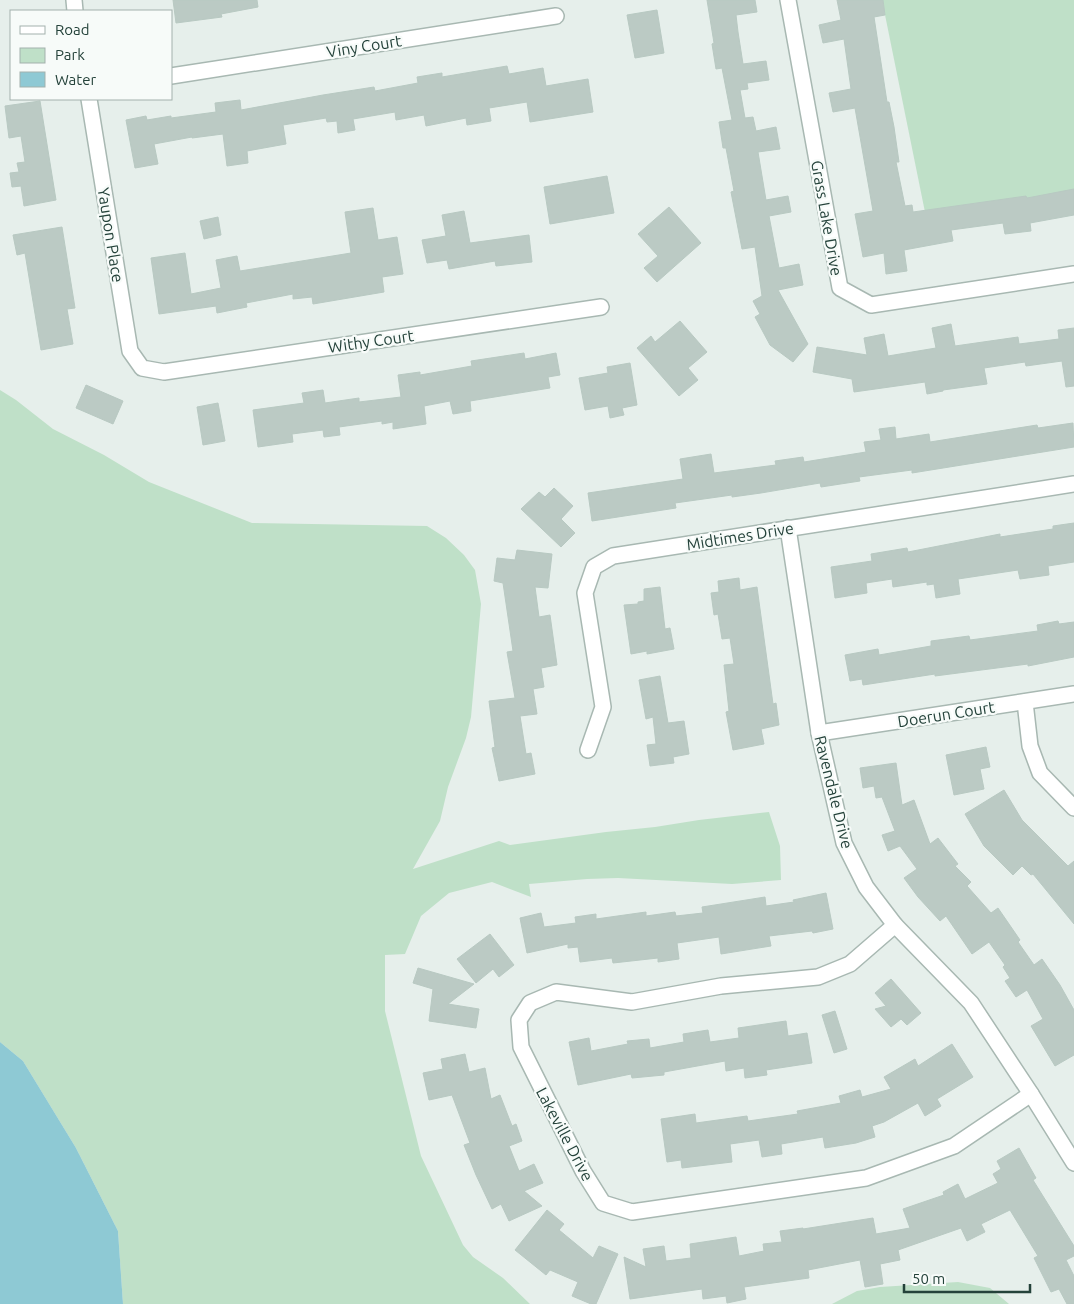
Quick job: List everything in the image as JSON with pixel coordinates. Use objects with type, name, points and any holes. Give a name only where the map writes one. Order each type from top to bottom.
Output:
[{"type":"street","name":"Grass Lake Drive","points":[[788,0],[840,288],[871,305],[1074,274]]},
{"type":"street","name":"Viny Court","points":[[172,76],[556,16]]},
{"type":"street","name":"Yaupon Place","points":[[89,100],[130,351],[142,368]]},
{"type":"street","name":"Withy Court","points":[[142,368],[164,372],[601,308]]},
{"type":"street","name":"Midtimes Drive","points":[[588,750],[603,707],[585,593],[594,567],[613,556],[1074,484]]},
{"type":"street","name":"Ravendale Drive","points":[[788,528],[819,733],[844,843],[866,887],[895,925],[971,1003],[1074,1163]]},
{"type":"street","name":"Doerun Court","points":[[819,733],[1074,694]]},
{"type":"street","points":[[1025,702],[1030,746],[1040,773],[1074,808]]},
{"type":"street","name":"Lakeville Drive","points":[[895,925],[850,964],[818,977],[721,986],[632,1002],[556,992],[530,1003],[519,1020],[521,1047],[583,1171],[603,1203],[632,1212],[866,1178],[954,1146],[1031,1094]]},
{"type":"green space","points":[[882,0],[1074,0],[1074,211],[927,222]]},
{"type":"green space","points":[[0,390],[53,429],[104,455],[149,482],[252,523],[427,526],[446,538],[464,555],[475,570],[481,604],[471,717],[466,738],[448,787],[440,821],[413,869],[499,841],[510,845],[769,812],[780,846],[781,880],[732,884],[618,878],[587,879],[529,884],[531,897],[492,882],[449,893],[421,916],[405,954],[385,955],[385,1011],[421,1156],[463,1245],[473,1257],[503,1278],[530,1304],[123,1304],[118,1231],[76,1148],[23,1061],[0,1042]]},
{"type":"green space","points":[[958,1282],[990,1288],[1009,1304],[832,1304],[857,1291],[880,1287]]},
{"type":"water","points":[[0,1042],[23,1061],[76,1148],[118,1231],[123,1304],[0,1304]]},
{"type":"building","points":[[173,0],[257,0],[258,7],[221,14],[222,17],[176,23]]},
{"type":"building","points":[[707,0],[755,0],[757,12],[736,15],[743,64],[766,61],[769,80],[747,83],[748,89],[740,90],[745,118],[753,117],[756,131],[776,127],[780,149],[758,152],[766,200],[788,196],[791,212],[769,216],[779,268],[799,264],[803,285],[778,290],[808,344],[793,362],[770,345],[755,317],[760,314],[753,301],[762,296],[755,247],[742,249],[731,192],[734,191],[726,148],[723,148],[719,122],[732,120],[722,68],[716,69]]},
{"type":"building","points":[[837,0],[883,0],[885,15],[874,17],[887,102],[889,102],[894,127],[899,162],[896,162],[905,206],[912,205],[913,212],[1026,196],[1027,198],[1074,189],[1074,215],[1030,223],[1031,231],[1005,234],[1003,223],[951,230],[953,241],[904,250],[907,271],[886,274],[884,253],[863,257],[855,214],[873,211],[855,108],[833,112],[829,93],[851,89],[844,39],[823,43],[819,25],[841,20]]},
{"type":"building","points":[[657,10],[664,53],[635,58],[627,15]]},
{"type":"building","points":[[507,66],[509,74],[543,68],[546,86],[588,79],[593,112],[530,122],[527,102],[489,108],[491,121],[467,125],[466,118],[426,126],[424,115],[396,120],[395,112],[353,119],[355,130],[338,133],[337,121],[327,122],[326,118],[283,125],[286,144],[247,151],[248,163],[227,166],[223,134],[154,144],[158,164],[135,168],[126,120],[146,116],[147,120],[216,112],[215,103],[240,100],[241,110],[374,87],[375,91],[418,83],[417,77],[442,73],[442,77]]},
{"type":"building","points":[[40,101],[56,200],[24,206],[21,186],[12,187],[10,173],[19,172],[17,163],[25,162],[21,136],[9,138],[5,106]]},
{"type":"building","points":[[607,176],[614,213],[550,224],[544,187]]},
{"type":"building","points":[[669,207],[701,243],[657,282],[644,268],[658,256],[638,234]]},
{"type":"building","points":[[373,208],[378,240],[397,237],[403,274],[382,277],[384,292],[313,304],[312,297],[293,299],[293,294],[246,303],[247,307],[217,313],[216,306],[159,314],[151,258],[185,253],[191,294],[221,288],[216,260],[237,256],[240,271],[351,253],[345,212]]},
{"type":"building","points":[[464,211],[470,243],[529,235],[532,262],[496,266],[495,261],[449,269],[447,260],[427,263],[422,240],[446,236],[442,215]]},
{"type":"building","points":[[218,217],[221,235],[204,239],[200,221]]},
{"type":"building","points":[[62,227],[75,308],[67,309],[73,344],[41,350],[25,253],[17,255],[13,235]]},
{"type":"building","points":[[680,321],[707,352],[688,368],[698,380],[679,396],[637,348],[651,336],[655,342]]},
{"type":"building","points":[[951,324],[955,346],[1018,337],[1019,344],[1059,339],[1058,330],[1074,328],[1074,386],[1066,387],[1062,361],[1026,366],[1025,362],[984,368],[987,384],[927,394],[925,382],[854,392],[852,379],[813,372],[817,347],[867,355],[864,338],[884,334],[888,356],[936,348],[932,328]]},
{"type":"building","points":[[524,353],[525,359],[556,353],[560,375],[548,377],[550,388],[470,401],[471,411],[453,414],[450,401],[424,406],[426,424],[393,429],[393,422],[382,424],[382,421],[339,427],[340,435],[324,437],[323,430],[292,434],[293,442],[258,447],[253,410],[304,403],[302,393],[323,390],[325,403],[359,398],[359,402],[401,397],[398,375],[420,372],[420,375],[472,366],[471,361]]},
{"type":"building","points":[[630,363],[637,405],[622,408],[624,415],[610,418],[608,406],[585,410],[579,378],[608,373],[607,367]]},
{"type":"building","points":[[86,385],[123,401],[113,424],[76,408]]},
{"type":"building","points":[[218,403],[225,441],[203,445],[197,407]]},
{"type":"building","points":[[1073,423],[1074,447],[912,473],[912,470],[859,477],[860,481],[821,487],[820,483],[732,497],[732,495],[675,503],[676,508],[592,521],[588,493],[683,479],[680,459],[711,454],[714,473],[776,465],[775,461],[803,457],[804,462],[866,452],[864,442],[881,440],[879,429],[895,427],[896,439],[929,434],[930,442],[1037,425],[1038,428]]},
{"type":"building","points":[[554,488],[573,506],[561,519],[575,533],[561,547],[521,509],[539,492],[545,497]]},
{"type":"building","points":[[1074,523],[1074,562],[1048,566],[1049,575],[1020,579],[1018,570],[958,579],[960,594],[936,598],[934,584],[927,585],[927,582],[893,587],[892,579],[866,583],[867,593],[835,598],[831,567],[872,561],[871,554],[907,548],[908,552],[1000,534],[1000,537],[1053,529],[1053,526]]},
{"type":"building","points":[[517,550],[552,554],[548,588],[535,587],[539,617],[550,615],[557,665],[541,668],[544,687],[533,689],[537,714],[520,716],[526,754],[531,753],[535,774],[499,781],[492,748],[495,747],[489,701],[515,698],[507,652],[513,651],[503,583],[494,581],[497,558],[515,560]]},
{"type":"building","points":[[739,578],[740,590],[757,587],[773,704],[776,703],[779,725],[761,729],[764,744],[733,750],[726,712],[729,711],[724,665],[734,664],[730,638],[722,639],[718,614],[714,615],[711,593],[719,592],[718,581]]},
{"type":"building","points":[[660,587],[665,629],[670,628],[674,649],[647,654],[647,651],[631,654],[624,605],[638,604],[638,602],[644,601],[644,589]]},
{"type":"building","points":[[1058,621],[1059,624],[1074,622],[1074,657],[1028,666],[1028,664],[935,676],[935,674],[863,685],[862,679],[850,681],[845,655],[878,649],[879,655],[931,646],[931,641],[969,636],[970,640],[1038,631],[1037,625]]},
{"type":"building","points":[[660,676],[668,723],[684,721],[689,754],[673,757],[674,763],[650,766],[647,745],[656,744],[653,717],[646,719],[639,680]]},
{"type":"building","points":[[986,747],[990,767],[980,769],[984,789],[954,795],[946,755]]},
{"type":"building","points":[[896,763],[902,805],[914,800],[930,844],[938,838],[958,864],[955,866],[971,882],[967,886],[991,913],[998,908],[1020,940],[1018,942],[1034,965],[1042,959],[1074,1010],[1074,1055],[1055,1066],[1031,1026],[1043,1019],[1027,990],[1016,997],[1005,981],[1010,978],[1003,967],[1005,965],[989,942],[972,954],[946,916],[940,921],[904,878],[917,869],[900,846],[888,851],[882,835],[895,831],[882,797],[876,798],[874,786],[863,788],[860,768]]},
{"type":"building","points":[[1004,790],[1022,820],[1068,866],[1074,861],[1074,924],[1033,874],[1031,875],[1022,866],[1013,875],[984,846],[965,814]]},
{"type":"building","points":[[826,893],[833,929],[813,933],[812,931],[769,936],[771,946],[721,954],[719,937],[677,943],[679,959],[658,962],[658,958],[613,963],[612,958],[580,962],[578,947],[568,948],[568,944],[527,953],[520,918],[541,913],[544,927],[576,923],[575,917],[596,914],[596,919],[646,912],[646,916],[675,912],[676,916],[703,913],[702,907],[765,897],[766,906],[794,902],[793,900]]},
{"type":"building","points":[[490,934],[514,965],[499,977],[493,969],[476,983],[457,959]]},
{"type":"building","points":[[418,968],[474,984],[448,1004],[479,1009],[476,1028],[429,1021],[433,989],[413,983]]},
{"type":"building","points":[[891,979],[921,1013],[907,1025],[901,1019],[891,1027],[875,1009],[886,1006],[875,993]]},
{"type":"building","points":[[835,1011],[847,1049],[834,1053],[822,1015]]},
{"type":"building","points":[[786,1021],[788,1036],[807,1033],[812,1063],[766,1070],[767,1075],[745,1078],[744,1068],[726,1071],[725,1061],[664,1072],[664,1075],[632,1078],[631,1074],[578,1085],[569,1042],[589,1038],[591,1051],[628,1044],[627,1041],[649,1039],[650,1048],[684,1042],[683,1034],[708,1030],[710,1042],[739,1038],[738,1028]]},
{"type":"building","points":[[952,1044],[973,1077],[937,1099],[941,1106],[925,1116],[918,1103],[884,1122],[872,1126],[875,1137],[856,1143],[825,1148],[823,1137],[781,1144],[782,1154],[762,1157],[759,1140],[730,1144],[732,1162],[682,1168],[681,1160],[667,1162],[661,1119],[695,1114],[696,1123],[747,1116],[748,1121],[798,1114],[797,1111],[841,1103],[839,1096],[860,1090],[862,1097],[891,1089],[884,1077],[915,1059],[918,1066]]},
{"type":"building","points":[[465,1054],[469,1072],[485,1068],[491,1099],[500,1095],[512,1126],[516,1124],[522,1141],[509,1146],[519,1171],[534,1164],[543,1183],[524,1191],[542,1206],[509,1221],[501,1204],[492,1209],[476,1175],[464,1145],[470,1143],[452,1095],[429,1100],[423,1073],[443,1069],[441,1059]]},
{"type":"building","points":[[1019,1148],[1036,1178],[1033,1180],[1074,1246],[1074,1256],[1066,1260],[1074,1276],[1074,1304],[1067,1304],[1059,1289],[1051,1292],[1034,1258],[1038,1256],[1010,1210],[981,1224],[985,1232],[967,1241],[961,1228],[898,1250],[900,1260],[880,1264],[883,1284],[865,1287],[860,1260],[808,1270],[809,1278],[744,1287],[746,1299],[727,1303],[726,1296],[703,1299],[702,1289],[630,1299],[624,1257],[646,1267],[643,1249],[664,1246],[666,1261],[691,1258],[690,1244],[736,1237],[739,1256],[764,1251],[763,1244],[782,1242],[780,1231],[873,1218],[876,1234],[910,1228],[903,1209],[944,1195],[943,1192],[958,1184],[965,1199],[998,1183],[993,1174],[1001,1169],[997,1161]]},
{"type":"building","points":[[547,1210],[564,1224],[559,1230],[593,1258],[599,1246],[618,1254],[596,1304],[591,1304],[572,1296],[578,1282],[550,1270],[546,1275],[515,1250]]}]
